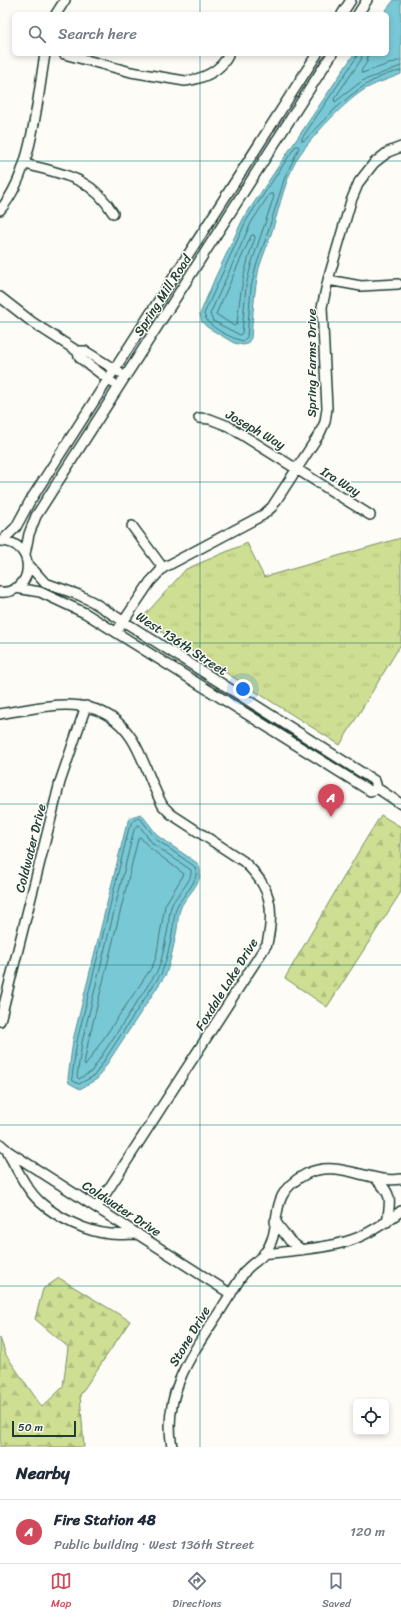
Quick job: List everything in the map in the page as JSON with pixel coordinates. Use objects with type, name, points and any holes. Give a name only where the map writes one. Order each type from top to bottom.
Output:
[{"type":"street","points":[[57,12],[65,0]]},
{"type":"street","points":[[343,12],[351,0]]},
{"type":"street","points":[[359,12],[367,0]]},
{"type":"street","points":[[0,210],[18,183],[25,164],[45,56]]},
{"type":"street","points":[[71,56],[131,72],[185,81],[193,80],[213,72],[220,67],[228,56]]},
{"type":"street","name":"Spring Mill Road","points":[[1,541],[17,524],[34,494],[316,56]]},
{"type":"street","name":"Spring Mill Road","points":[[25,554],[29,534],[36,516],[331,56]]},
{"type":"street","name":"Spring Farms Drive","points":[[117,632],[150,582],[163,568],[263,515],[272,507],[325,422],[327,408],[322,307],[328,280],[351,201],[359,182],[378,160],[401,147]]},
{"type":"street","points":[[25,164],[68,176],[87,185],[104,198],[113,213]]},
{"type":"street","points":[[328,280],[361,286],[398,284]]},
{"type":"street","points":[[0,297],[26,318],[77,351],[85,351],[125,376]]},
{"type":"street","points":[[77,351],[80,358],[118,386]]},
{"type":"street","name":"Joseph Way","points":[[199,418],[210,419],[228,426],[297,469]]},
{"type":"street","name":"Ira Way","points":[[297,469],[370,515]]},
{"type":"street","points":[[132,526],[163,568]]},
{"type":"street","points":[[1,541],[15,544],[25,554],[28,564],[25,578],[16,588],[1,593]]},
{"type":"street","name":"West 136th Street","points":[[28,564],[45,583],[79,595],[124,621],[375,780],[377,788],[401,804]]},
{"type":"street","name":"West 136th Street","points":[[16,588],[40,592],[52,597],[117,632],[370,791],[377,788]]},
{"type":"street","name":"Foxdale Lake Drive","points":[[0,714],[66,703],[86,706],[101,711],[124,728],[141,757],[158,796],[172,814],[243,861],[253,870],[270,899],[272,914],[267,944],[97,1207]]},
{"type":"street","name":"Coldwater Drive","points":[[0,1022],[60,782],[86,706]]},
{"type":"street","name":"Coldwater Drive","points":[[0,1144],[8,1151],[231,1294]]},
{"type":"street","points":[[8,1151],[21,1176],[40,1202],[57,1214],[79,1225],[109,1234],[138,1234]]},
{"type":"street","name":"Stone Drive","points":[[172,1447],[171,1403],[182,1371],[245,1271],[264,1253],[273,1233],[276,1210],[284,1193],[294,1182],[307,1173],[330,1168],[353,1172],[382,1180],[401,1179]]},
{"type":"street","points":[[375,1178],[384,1186],[390,1199],[387,1222]]},
{"type":"street","points":[[264,1253],[302,1250],[349,1242],[377,1229],[401,1211]]},
{"type":"street","points":[[275,1221],[290,1241],[302,1250]]},
{"type":"green space","points":[[401,538],[401,644],[340,745],[149,624],[144,616],[186,569],[247,543],[264,577]]},
{"type":"green space","points":[[381,815],[401,827],[401,892],[327,1007],[285,978]]},
{"type":"green space","points":[[59,1278],[130,1321],[80,1395],[84,1447],[0,1447],[0,1338],[6,1355],[42,1407],[63,1387],[68,1347],[35,1319],[43,1289]]},
{"type":"water","points":[[394,0],[401,0],[401,74],[367,88],[349,101],[310,141],[297,159],[286,184],[259,268],[251,338],[247,344],[243,345],[234,343],[207,327],[202,322],[200,314],[215,278],[243,219],[353,56],[389,56],[389,12],[385,12]]},
{"type":"water","points":[[141,814],[159,837],[197,863],[200,869],[200,875],[198,881],[180,909],[174,946],[166,974],[97,1079],[80,1089],[69,1083],[68,1078],[73,1040],[126,827],[131,817]]},
{"type":"place","name":"Fire Station 48","points":[[331,817]]}]
